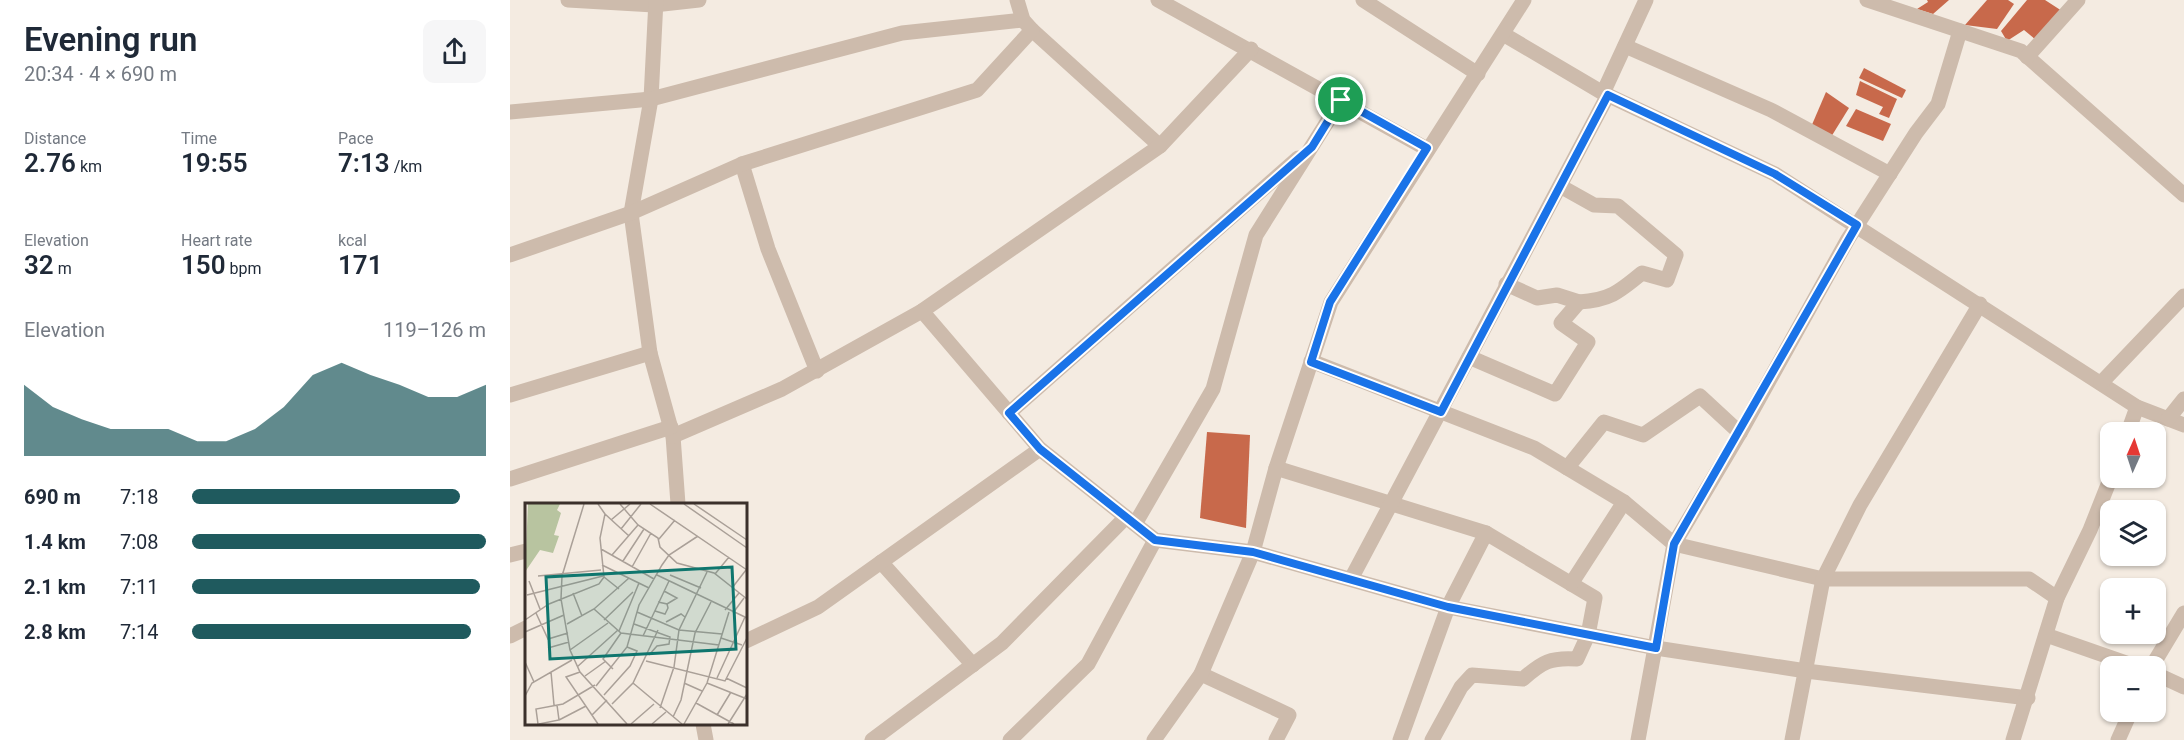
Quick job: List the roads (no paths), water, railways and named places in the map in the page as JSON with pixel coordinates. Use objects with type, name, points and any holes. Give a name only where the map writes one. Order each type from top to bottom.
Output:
[{"type":"street","points":[[568,0],[655,3],[699,0]]},
{"type":"street","points":[[1017,0],[1028,25],[1160,146]]},
{"type":"street","points":[[1158,0],[1427,148]]},
{"type":"street","points":[[1364,0],[1478,74]]},
{"type":"street","points":[[1154,740],[1200,674],[1253,552],[1276,468],[1330,302],[1524,0]]},
{"type":"street","points":[[1351,579],[1560,186],[1606,94],[1646,0]]},
{"type":"street","points":[[1867,0],[2021,51],[2181,187]]},
{"type":"street","points":[[2027,57],[2078,0]]},
{"type":"street","points":[[655,3],[651,99],[631,213],[650,353],[672,432],[678,503]]},
{"type":"street","points":[[510,112],[651,99],[902,33],[1028,25]]},
{"type":"street","points":[[510,255],[631,213],[742,164],[977,90],[1028,25]]},
{"type":"street","points":[[1638,740],[1674,544],[1740,433],[1857,225],[1938,104],[1960,31]]},
{"type":"street","points":[[1503,34],[1606,94],[1775,174],[2137,407],[2184,425]]},
{"type":"street","points":[[1625,46],[1771,110],[1890,174]]},
{"type":"street","points":[[510,479],[672,432],[817,371],[922,310],[1160,146],[1251,50]]},
{"type":"street","points":[[872,740],[1002,643],[1131,520],[1213,390],[1256,235],[1341,100]]},
{"type":"street","points":[[1009,413],[1312,147]]},
{"type":"street","points":[[742,164],[768,249],[817,371]]},
{"type":"street","points":[[1506,284],[1537,298],[1557,295],[1579,302],[1603,300],[1618,292],[1642,273],[1667,280],[1676,255],[1618,206],[1594,205],[1560,186]]},
{"type":"street","points":[[2101,383],[2184,296]]},
{"type":"street","points":[[1469,357],[1555,394],[1588,342],[1561,323],[1579,302]]},
{"type":"street","points":[[1792,740],[1823,579],[1860,505],[1980,304]]},
{"type":"street","points":[[922,310],[1040,449],[1155,540],[1253,552],[1448,607],[1656,648],[1806,671],[2028,698]]},
{"type":"street","points":[[510,395],[650,353]]},
{"type":"street","points":[[1311,362],[1534,448],[1624,502],[1674,544],[1823,579],[2029,579],[2057,598]]},
{"type":"street","points":[[1567,468],[1604,422],[1643,435],[1700,396],[1740,433]]},
{"type":"street","points":[[2168,419],[2184,399]]},
{"type":"street","points":[[2132,422],[2137,407]]},
{"type":"street","points":[[747,641],[818,607],[1040,449]]},
{"type":"street","points":[[1276,468],[1486,533],[1595,598],[1588,635],[1577,659],[1561,658],[1541,663],[1523,679],[1472,675],[1461,687],[1432,740]]},
{"type":"street","points":[[2013,740],[2028,698],[2057,598],[2090,530],[2107,488]]},
{"type":"street","points":[[1571,584],[1624,502]]},
{"type":"street","points":[[1400,740],[1448,607],[1486,533]]},
{"type":"street","points":[[1010,740],[1088,663],[1155,540]]},
{"type":"street","points":[[510,555],[525,551]]},
{"type":"street","points":[[881,562],[973,665]]},
{"type":"street","points":[[2158,656],[2184,613]]},
{"type":"street","points":[[510,636],[525,628]]},
{"type":"street","points":[[2046,635],[2106,656]]},
{"type":"street","points":[[1200,674],[1289,715],[1276,740]]},
{"type":"street","points":[[2166,679],[2184,687]]},
{"type":"street","points":[[2118,740],[2126,722]]},
{"type":"street","points":[[703,725],[706,740]]}]
